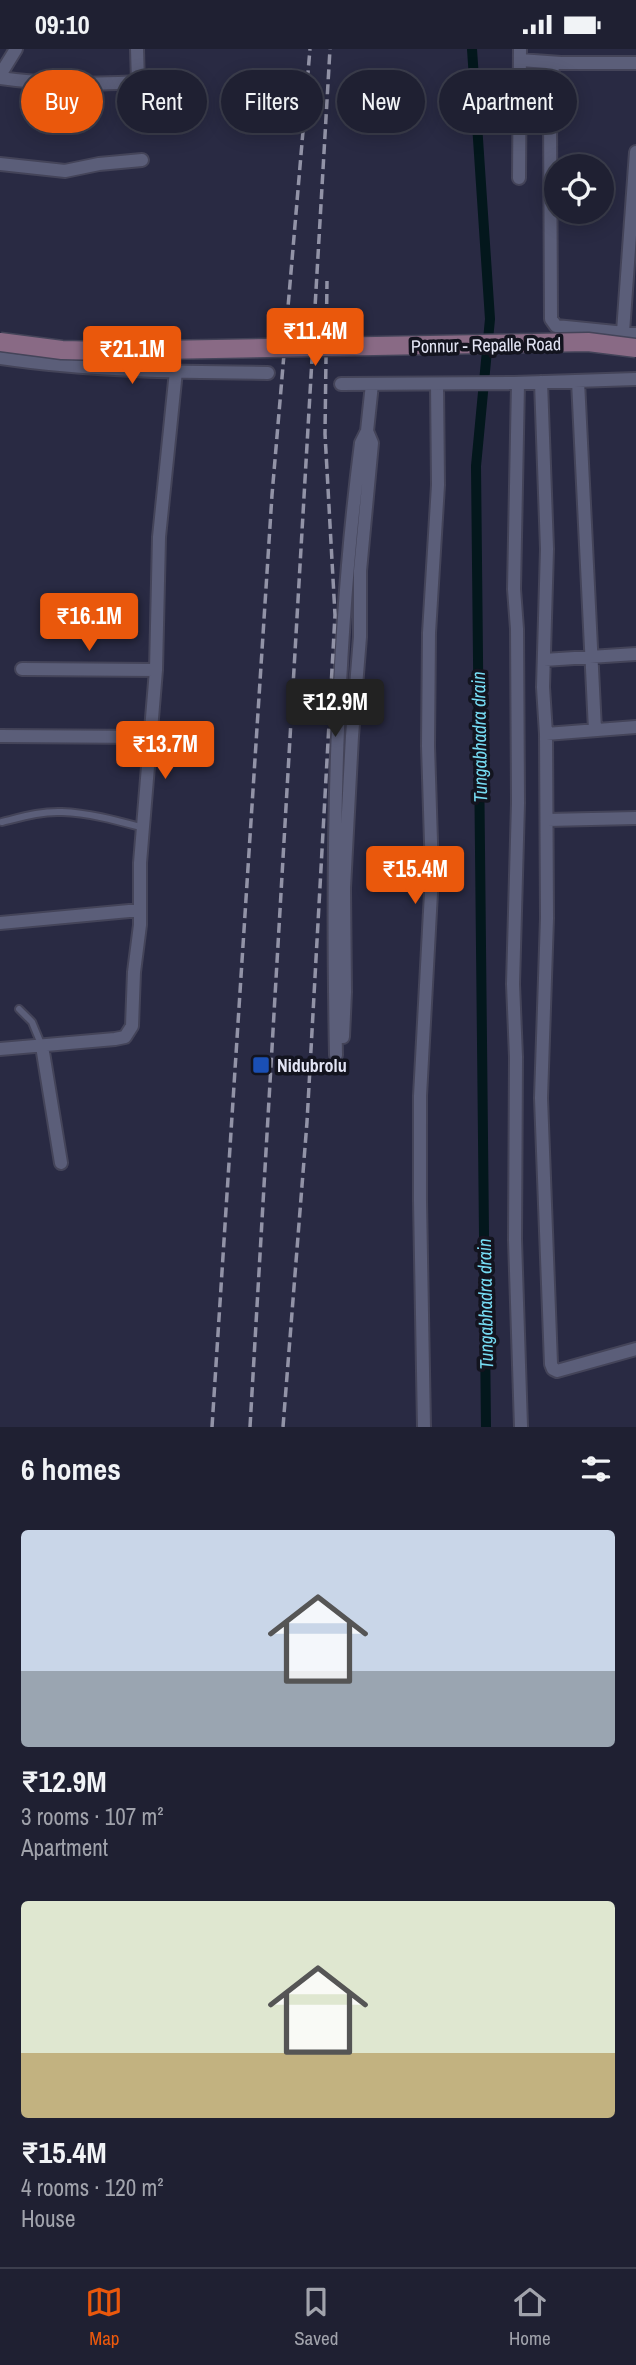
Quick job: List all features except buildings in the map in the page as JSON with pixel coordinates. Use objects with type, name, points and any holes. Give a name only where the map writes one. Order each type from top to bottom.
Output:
[{"type":"main road","name":"Ponnur - Repalle Road","points":[[0,342],[62,350],[106,351],[588,342],[636,348]]},
{"type":"street","points":[[16,49],[0,77],[21,82],[117,83]]},
{"type":"street","points":[[137,49],[138,70]]},
{"type":"street","points":[[579,49],[579,63]]},
{"type":"street","points":[[519,179],[520,55],[552,63],[636,63]]},
{"type":"street","points":[[552,63],[551,319],[556,326],[630,333],[636,152]]},
{"type":"street","points":[[0,164],[65,171],[99,164],[142,160]]},
{"type":"street","points":[[0,358],[36,364],[176,372],[268,373]]},
{"type":"street","points":[[0,1049],[115,1039],[129,1033],[132,1026],[140,910],[140,863],[156,670],[159,537],[176,372]]},
{"type":"street","points":[[341,384],[471,384],[636,379]]},
{"type":"street","points":[[578,381],[595,730]]},
{"type":"street","points":[[541,382],[547,549],[544,660],[547,918],[541,1098],[551,1364],[557,1371],[636,1349]]},
{"type":"street","points":[[516,383],[514,589],[519,780],[513,984],[516,1057],[515,1227],[522,1427]]},
{"type":"street","points":[[339,895],[345,992],[341,1053],[338,1056],[339,895],[346,722],[345,627],[372,443],[367,431],[372,384]]},
{"type":"street","points":[[425,1427],[420,1109],[432,874],[428,746],[429,633],[438,485],[436,384]]},
{"type":"street","points":[[346,722],[360,628],[357,533]]},
{"type":"street","points":[[345,627],[360,628]]},
{"type":"street","points":[[544,660],[636,654]]},
{"type":"street","points":[[22,669],[156,670]]},
{"type":"street","points":[[546,734],[636,727]]},
{"type":"street","points":[[0,736],[152,737]]},
{"type":"street","points":[[547,820],[636,818]]},
{"type":"street","points":[[0,923],[140,910]]},
{"type":"street","points":[[41,1046],[61,1163]]},
{"type":"lane","points":[[2,822],[42,813],[62,812],[101,817],[144,828]]},
{"type":"lane","points":[[19,1009],[32,1022],[41,1046]]},
{"type":"waterway","name":"Tungabhadra drain","points":[[472,49],[490,319],[476,466],[486,1427]]},
{"type":"railway","points":[[212,1427],[272,495],[310,49]]},
{"type":"railway","points":[[250,1427],[330,49]]},
{"type":"railway","points":[[283,1427],[307,1122],[335,615],[325,434],[327,281]]},
{"type":"place","name":"Nidubrolu","points":[[261,1065]]}]
